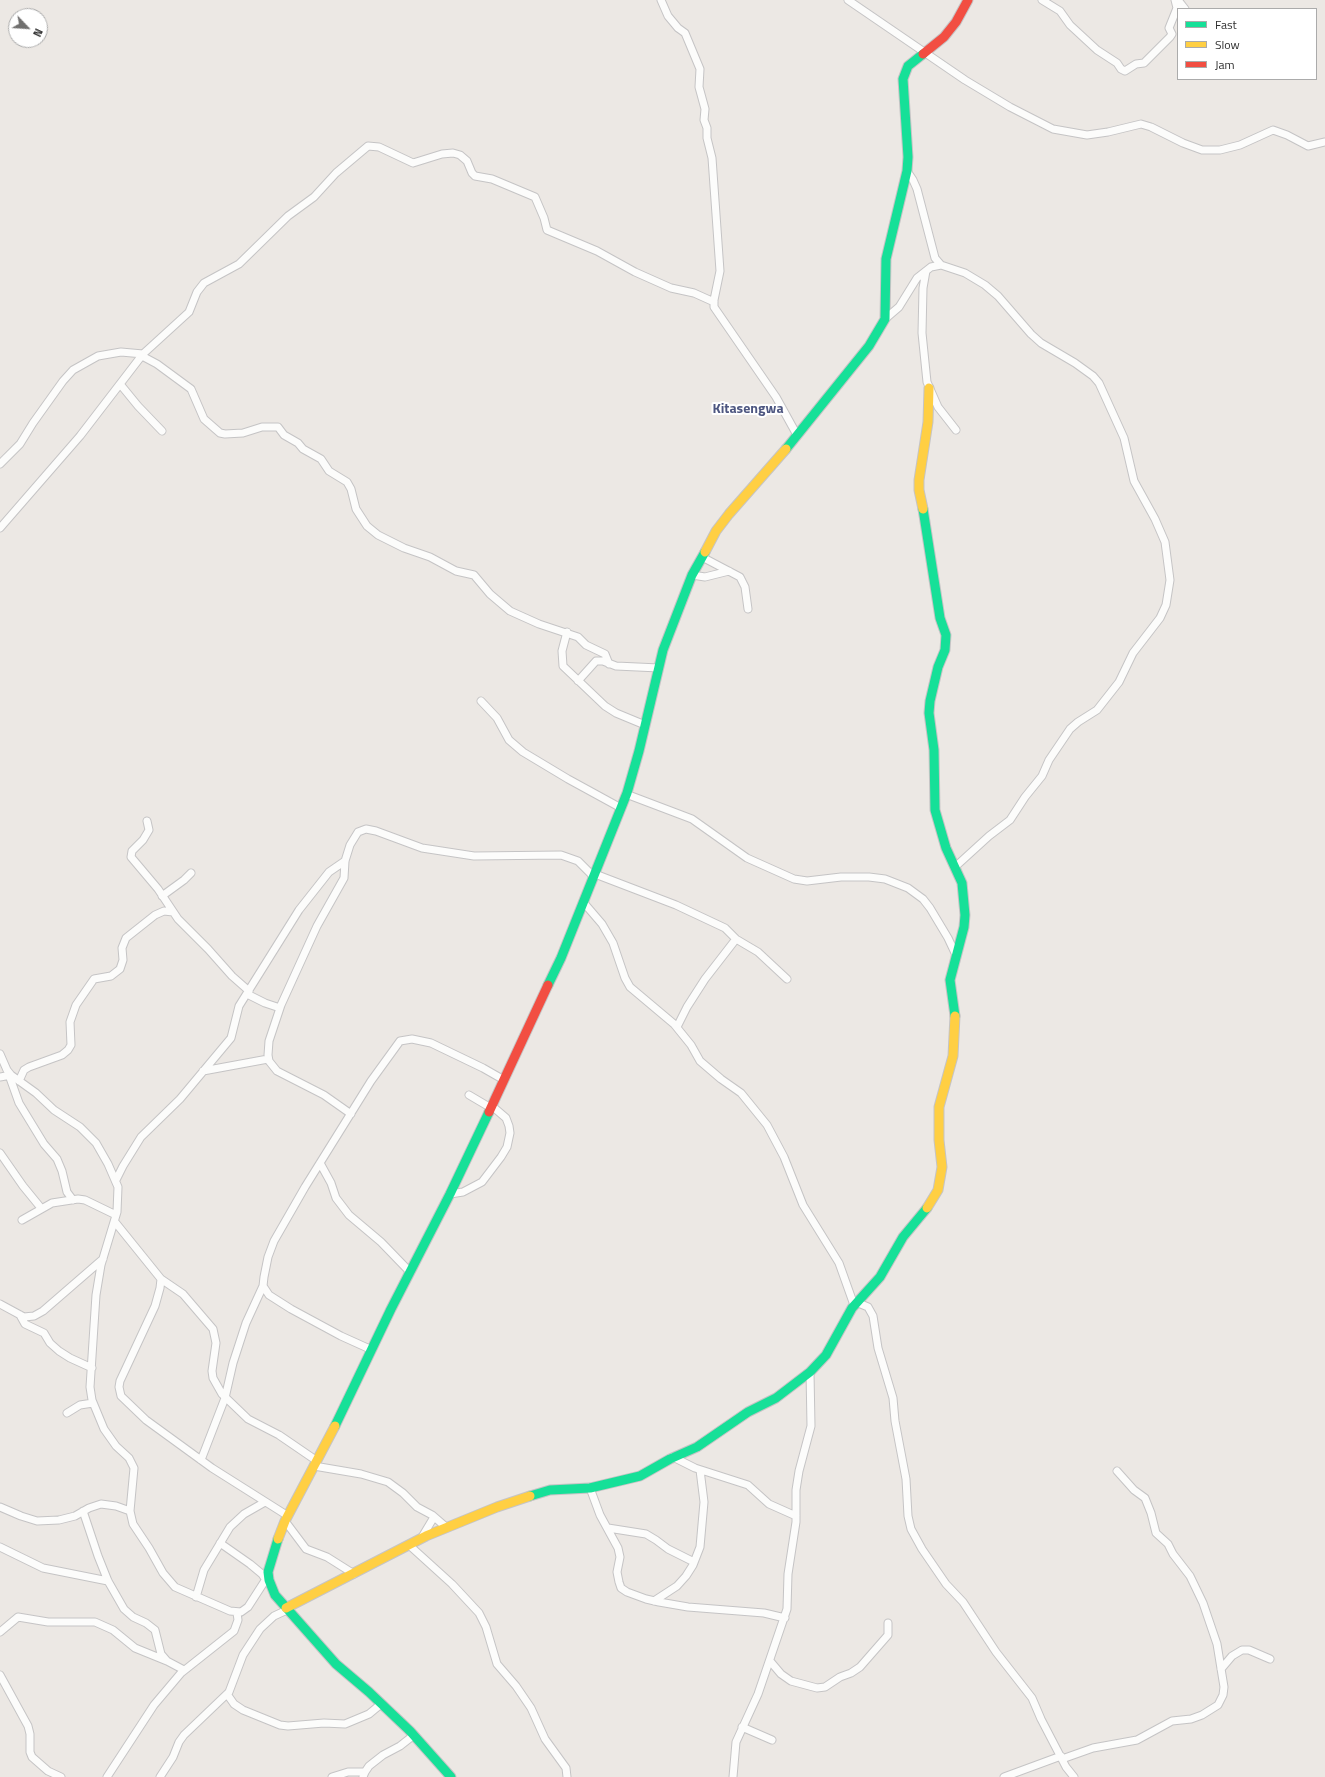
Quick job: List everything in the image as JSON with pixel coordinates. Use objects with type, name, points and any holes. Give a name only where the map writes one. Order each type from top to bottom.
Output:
[{"type":"street","points":[[660,0],[668,16],[678,28],[685,33],[700,69],[699,87],[706,109],[704,120],[707,128],[707,138],[712,158],[720,271],[714,307],[776,397],[797,435]]},
{"type":"street","points":[[848,0],[965,80],[1053,129],[1073,134],[1094,134],[1141,124],[1202,150],[1220,150],[1240,145],[1273,130],[1287,135],[1308,146],[1325,142]]},
{"type":"street","points":[[885,319],[886,259],[907,171],[909,145],[903,79],[908,66],[938,43],[951,29],[968,0]]},
{"type":"street","points":[[1042,0],[1060,11],[1074,28],[1099,52],[1117,63],[1123,71],[1136,64],[1144,63],[1170,37],[1172,34],[1169,25],[1176,11],[1177,0]]},
{"type":"street","points":[[1177,0],[1184,8]]},
{"type":"street","points":[[0,528],[80,436],[142,355],[188,312],[197,292],[204,283],[239,264],[294,211],[321,191],[346,164],[368,146],[374,146],[413,163],[442,154],[453,153],[460,155],[468,162],[472,173],[475,176],[498,181],[535,197],[544,218],[547,230],[597,251],[624,264],[633,271],[671,288],[694,293],[714,302]]},
{"type":"street","points":[[907,171],[913,180],[918,195],[933,254],[941,265]]},
{"type":"street","points":[[0,1077],[10,1075],[88,1134],[102,1152],[116,1180],[119,1195],[115,1218],[103,1259],[96,1296],[90,1387],[93,1403],[104,1429],[116,1446],[129,1458],[134,1468],[130,1511],[131,1518],[138,1534],[149,1548],[167,1579],[175,1587],[196,1597],[237,1613],[241,1612],[248,1607],[267,1578],[272,1555],[287,1519],[450,1194],[561,958],[595,876],[626,794],[645,725],[658,668],[671,628],[692,575],[716,531],[797,435],[869,346],[885,319],[895,311],[913,283],[926,271],[935,266],[941,265],[965,273],[984,285],[998,296],[1031,334],[1041,343],[1075,363],[1093,376],[1099,383],[1124,438],[1134,481],[1155,519],[1165,542],[1170,580],[1166,605],[1160,618],[1133,653],[1119,682],[1096,710],[1070,729],[1049,760],[1042,776],[1025,797],[1010,820],[988,836],[955,867]]},
{"type":"street","points":[[926,271],[922,288],[924,367],[929,388],[941,412],[956,430]]},
{"type":"street","points":[[0,464],[20,444],[53,394],[73,370],[98,356],[121,352],[142,355],[191,389],[204,419],[220,433],[242,433],[262,427],[278,428],[284,435],[298,443],[303,449],[321,459],[329,471],[346,482],[350,489],[356,509],[367,526],[378,535],[456,571],[474,576],[490,594],[510,611],[539,624],[567,632],[605,654],[609,664]]},
{"type":"street","points":[[120,384],[138,406],[162,431]]},
{"type":"street","points":[[160,1777],[173,1757],[184,1734],[227,1694],[234,1682],[243,1655],[251,1641],[266,1622],[274,1616],[422,1538],[500,1506],[550,1490],[590,1488],[640,1476],[673,1457],[697,1447],[748,1412],[776,1398],[810,1372],[826,1355],[833,1345],[855,1303],[880,1277],[903,1237],[928,1207],[938,1190],[942,1167],[939,1140],[939,1107],[954,1046],[955,1008],[950,980],[964,927],[965,915],[962,883],[946,848],[935,810],[934,750],[929,713],[936,673],[946,642],[946,634],[940,618],[934,567],[919,490],[919,480],[928,422],[929,388]]},
{"type":"street","points":[[702,557],[737,574],[743,582],[748,609]]},
{"type":"street","points":[[692,575],[705,577],[729,570]]},
{"type":"street","points":[[567,632],[561,660],[563,666],[605,706],[616,713],[645,725]]},
{"type":"street","points":[[578,681],[596,660],[609,664],[658,668]]},
{"type":"street","points":[[481,701],[497,718],[509,740],[523,752],[621,808]]},
{"type":"street","points":[[626,794],[692,819],[747,858],[794,879],[806,881],[841,877],[869,877],[885,879],[908,888],[923,899],[948,938],[956,955]]},
{"type":"street","points":[[146,821],[149,830],[130,855],[134,862],[162,896],[178,919],[232,976],[248,992],[265,1003],[280,1008]]},
{"type":"street","points":[[351,1114],[324,1095],[277,1071],[268,1059],[269,1041],[280,1008],[317,926],[344,878],[344,861],[355,836],[358,832],[366,829],[376,831],[422,848],[474,856],[552,854],[565,856],[578,861],[595,876],[694,913],[725,928],[736,939],[755,949],[787,979]]},
{"type":"street","points":[[116,1180],[141,1137],[168,1112],[231,1038],[239,1006],[299,910],[329,872],[344,861]]},
{"type":"street","points":[[162,896],[184,880],[190,873]]},
{"type":"street","points":[[584,903],[602,924],[613,942],[625,978],[630,987],[677,1028],[691,1045],[700,1061],[741,1093],[771,1133],[806,1210],[839,1263],[855,1303]]},
{"type":"street","points":[[19,1081],[24,1070],[62,1055],[68,1050],[71,1045],[70,1022],[78,1001],[94,979],[112,976],[120,969],[122,948],[126,938],[155,915],[164,911],[173,912]]},
{"type":"street","points":[[677,1028],[687,1008],[705,979],[736,939]]},
{"type":"street","points":[[201,1460],[225,1398],[233,1364],[246,1323],[263,1286],[265,1270],[274,1241],[305,1187],[390,1054],[400,1041],[406,1038],[431,1043],[484,1068],[504,1080]]},
{"type":"street","points":[[0,1054],[10,1075],[19,1103],[44,1144],[57,1159],[62,1171],[67,1192],[73,1200]]},
{"type":"street","points":[[203,1071],[268,1059]]},
{"type":"street","points":[[450,1194],[463,1192],[482,1182],[507,1148],[510,1133],[506,1118],[491,1107],[469,1095]]},
{"type":"street","points":[[0,1153],[23,1186],[41,1208]]},
{"type":"street","points":[[320,1164],[331,1183],[336,1198],[349,1215],[381,1242],[410,1272]]},
{"type":"street","points":[[22,1220],[52,1203],[73,1200],[85,1200],[115,1218],[161,1280],[183,1294],[213,1330],[216,1343],[212,1371],[213,1378],[225,1398],[248,1419],[279,1435],[315,1464],[353,1472],[388,1482],[403,1493],[417,1507],[434,1516],[447,1528]]},
{"type":"street","points":[[0,1304],[20,1315],[31,1317],[43,1311],[103,1259]]},
{"type":"street","points":[[161,1280],[155,1306],[120,1381],[119,1391],[121,1396],[126,1403],[146,1420],[201,1460],[265,1502],[287,1519],[306,1549],[327,1557],[354,1574]]},
{"type":"street","points":[[263,1286],[269,1295],[283,1304],[341,1336],[372,1350]]},
{"type":"street","points":[[855,1303],[868,1307],[873,1316],[878,1348],[893,1398],[895,1421],[906,1479],[908,1516],[911,1529],[922,1549],[946,1584],[963,1602],[996,1652],[1032,1698],[1041,1719],[1074,1777]]},
{"type":"street","points":[[20,1315],[25,1324],[44,1333],[50,1343],[59,1351],[92,1368]]},
{"type":"street","points":[[733,1777],[734,1748],[742,1727],[758,1694],[770,1661],[784,1618],[788,1598],[788,1574],[796,1516],[796,1490],[799,1471],[811,1426],[810,1372]]},
{"type":"street","points":[[67,1413],[80,1405],[93,1403]]},
{"type":"street","points":[[673,1457],[700,1470],[748,1485],[769,1504],[796,1516]]},
{"type":"street","points":[[654,1601],[677,1586],[686,1576],[700,1547],[704,1502],[700,1470]]},
{"type":"street","points":[[1004,1777],[1093,1748],[1137,1740],[1172,1721],[1191,1719],[1212,1710],[1218,1704],[1223,1695],[1224,1687],[1217,1644],[1203,1603],[1192,1582],[1168,1544],[1156,1533],[1151,1513],[1145,1498],[1134,1490],[1117,1471]]},
{"type":"street","points":[[590,1488],[595,1505],[618,1548],[620,1557],[617,1572],[621,1588],[631,1594],[654,1601],[688,1607],[764,1613],[784,1618]]},
{"type":"street","points":[[196,1597],[204,1570],[230,1526],[237,1519],[265,1502]]},
{"type":"street","points":[[0,1507],[37,1521],[59,1520],[75,1516],[101,1504],[111,1505],[130,1511]]},
{"type":"street","points":[[83,1511],[108,1581],[129,1614],[155,1630],[159,1649],[167,1661]]},
{"type":"street","points":[[422,1538],[434,1516]]},
{"type":"street","points":[[608,1528],[646,1534],[668,1549],[694,1562]]},
{"type":"street","points":[[220,1543],[267,1578],[275,1594],[287,1609],[336,1664],[414,1735],[452,1777]]},
{"type":"street","points":[[409,1545],[452,1584],[479,1613],[486,1627],[497,1664],[516,1686],[530,1708],[545,1740],[566,1768],[568,1777]]},
{"type":"street","points":[[0,1547],[43,1568],[108,1581]]},
{"type":"street","points":[[108,1777],[154,1705],[184,1670],[209,1650],[226,1640],[234,1631],[238,1620],[237,1613]]},
{"type":"street","points":[[0,1632],[18,1617],[31,1621],[62,1623],[95,1622],[113,1630],[135,1648],[167,1661],[184,1670]]},
{"type":"street","points":[[770,1661],[781,1674],[791,1681],[817,1688],[825,1687],[840,1677],[851,1673],[860,1667],[888,1635],[888,1623]]},
{"type":"street","points":[[1221,1669],[1232,1656],[1242,1650],[1249,1650],[1270,1659]]},
{"type":"street","points":[[0,1675],[28,1726],[30,1734],[30,1752],[32,1757],[48,1771],[61,1777]]},
{"type":"street","points":[[227,1694],[234,1704],[243,1710],[275,1723],[288,1726],[324,1723],[345,1724],[369,1714],[381,1704]]},
{"type":"street","points":[[742,1727],[772,1740]]},
{"type":"street","points":[[332,1777],[348,1772],[364,1774],[376,1761],[414,1735]]},
{"type":"traffic: fast","points":[[786,449],[869,346],[885,319],[886,259],[907,171],[908,157],[903,79],[908,66],[923,54]]},
{"type":"traffic: fast","points":[[923,509],[940,618],[946,635],[945,650],[938,667],[930,701],[929,713],[934,750],[935,810],[946,848],[962,883],[965,915],[964,927],[950,980],[955,1016]]},
{"type":"traffic: fast","points":[[548,985],[561,958],[627,793],[639,751],[663,650],[692,575],[705,552]]},
{"type":"traffic: fast","points":[[335,1426],[391,1309],[450,1194],[489,1112]]},
{"type":"traffic: fast","points":[[530,1496],[550,1490],[590,1488],[640,1476],[670,1459],[697,1447],[748,1412],[776,1398],[810,1372],[826,1355],[852,1308],[880,1277],[903,1237],[927,1208]]},
{"type":"traffic: fast","points":[[278,1539],[268,1572],[269,1580],[275,1595],[336,1664],[369,1692],[410,1731],[451,1777]]},
{"type":"traffic: slow","points":[[923,509],[919,490],[919,480],[928,422],[929,388]]},
{"type":"traffic: slow","points":[[705,552],[716,531],[729,514],[786,449]]},
{"type":"traffic: slow","points":[[927,1208],[938,1190],[942,1167],[939,1140],[939,1107],[953,1056],[955,1016]]},
{"type":"traffic: slow","points":[[278,1539],[285,1521],[335,1426]]},
{"type":"traffic: slow","points":[[286,1608],[426,1536],[497,1507],[530,1496]]},
{"type":"traffic: jam","points":[[923,54],[944,37],[956,22],[968,0]]},
{"type":"traffic: jam","points":[[489,1112],[548,985]]},
{"type":"district","name":"Kitasengwa","points":[[748,410]]}]
